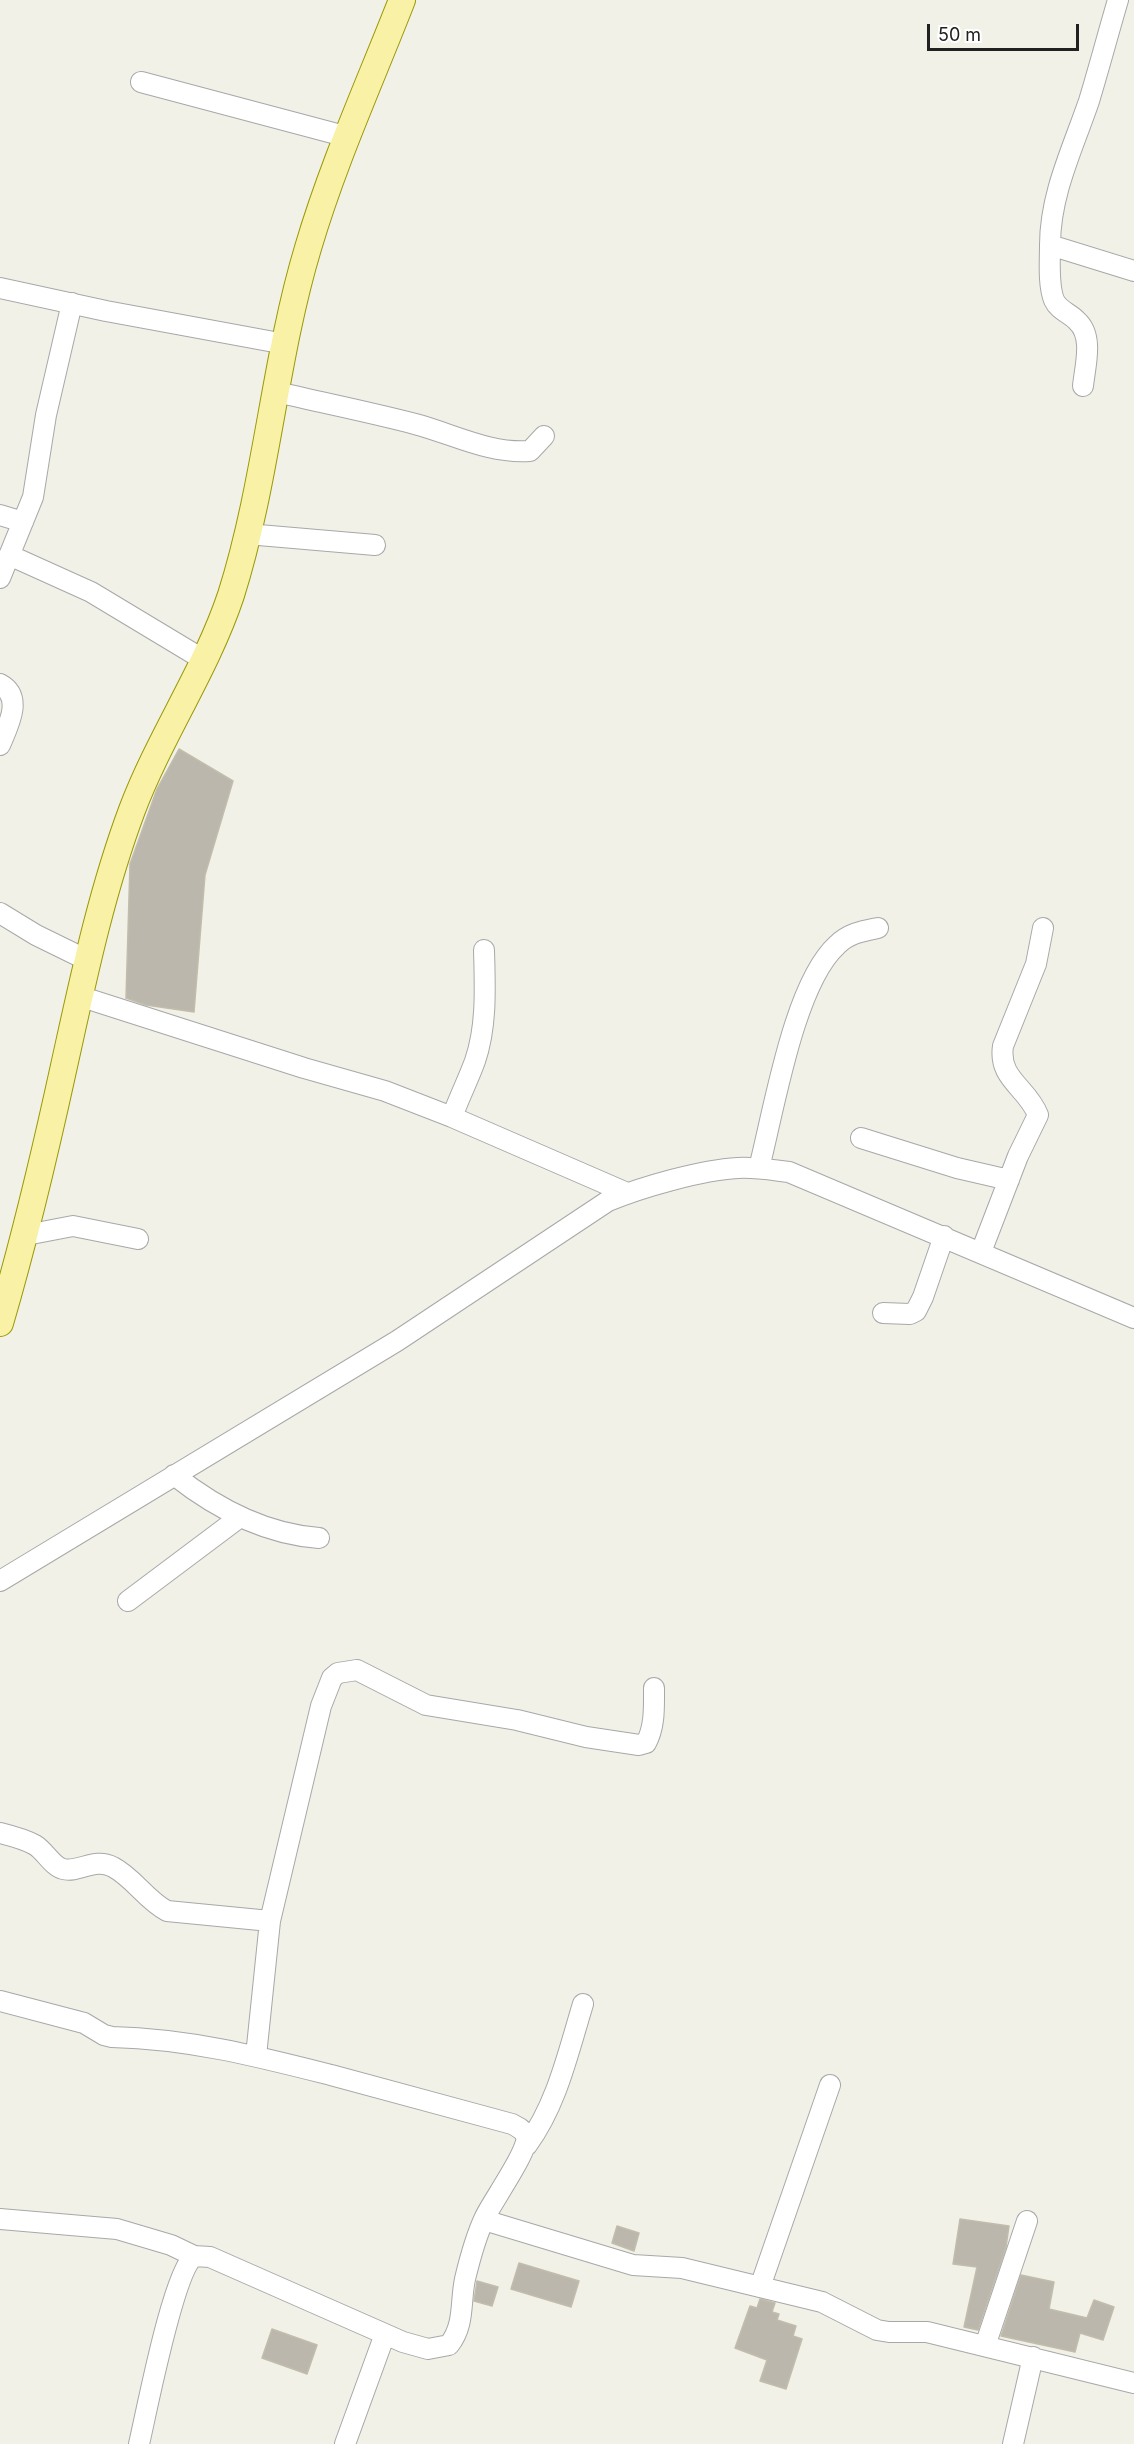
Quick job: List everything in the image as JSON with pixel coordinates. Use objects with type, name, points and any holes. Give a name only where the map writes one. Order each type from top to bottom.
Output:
[{"type":"main road","points":[[0,1323],[6,1283],[26,1235],[94,929],[132,810],[161,746],[216,637],[231,593],[247,534],[285,344],[307,248],[402,0]]},
{"type":"street","points":[[1083,386],[1087,344],[1079,322],[1060,309],[1054,299],[1050,245],[1054,201],[1089,100],[1118,0]]},
{"type":"street","points":[[141,82],[348,136]]},
{"type":"street","points":[[1050,245],[1134,271]]},
{"type":"street","points":[[0,288],[285,344]]},
{"type":"street","points":[[0,578],[33,497],[46,415],[72,303]]},
{"type":"street","points":[[277,392],[416,424],[464,441],[509,451],[530,451],[544,436]]},
{"type":"street","points":[[0,515],[23,522]]},
{"type":"street","points":[[247,534],[375,545]]},
{"type":"street","points":[[9,555],[92,592],[204,660]]},
{"type":"street","points":[[0,684],[7,688],[13,705],[0,745]]},
{"type":"street","points":[[0,914],[87,960]]},
{"type":"street","points":[[759,1168],[789,1046],[809,987],[818,970],[837,945],[856,932],[879,927]]},
{"type":"street","points":[[981,1251],[1018,1156],[1038,1115],[1032,1101],[1007,1074],[1002,1062],[1002,1054],[1003,1046],[1036,964],[1043,927]]},
{"type":"street","points":[[452,1117],[479,1044],[486,994],[484,950]]},
{"type":"street","points":[[79,996],[384,1091],[452,1117],[627,1193]]},
{"type":"street","points":[[861,1138],[957,1168],[1009,1180]]},
{"type":"street","points":[[0,1581],[397,1341],[608,1201],[627,1193],[717,1170],[759,1168],[789,1172],[981,1251],[1134,1318]]},
{"type":"street","points":[[26,1235],[73,1226],[138,1239]]},
{"type":"street","points":[[883,1312],[910,1314],[916,1311],[944,1236]]},
{"type":"street","points":[[174,1475],[202,1497],[240,1517],[271,1530],[299,1537],[319,1538]]},
{"type":"street","points":[[128,1601],[240,1517]]},
{"type":"street","points":[[256,2056],[270,1921],[321,1706],[332,1678],[338,1673],[357,1670],[426,1705],[517,1720],[586,1737],[639,1745],[646,1743],[650,1737],[654,1715],[654,1688]]},
{"type":"street","points":[[0,1833],[36,1846],[61,1869],[69,1870],[89,1864],[110,1865],[122,1872],[159,1907],[167,1911],[270,1921]]},
{"type":"street","points":[[0,2001],[84,2023],[112,2037],[179,2042],[228,2049],[512,2124],[523,2130],[528,2137],[527,2145]]},
{"type":"street","points":[[0,2219],[117,2229],[171,2245],[194,2256],[210,2257],[384,2334],[428,2349],[449,2345],[459,2330],[465,2279],[484,2220],[496,2195],[538,2130],[556,2089],[583,2004]]},
{"type":"street","points":[[760,2287],[830,2085]]},
{"type":"street","points":[[484,2220],[633,2265],[681,2268],[822,2302],[877,2330],[927,2332],[1134,2383]]},
{"type":"street","points":[[985,2346],[1027,2221]]},
{"type":"street","points":[[139,2444],[170,2314],[184,2268],[194,2256]]},
{"type":"street","points":[[345,2444],[384,2334]]},
{"type":"street","points":[[1013,2444],[1033,2357]]},
{"type":"building","points":[[179,749],[233,781],[205,875],[194,1012],[146,1005],[126,998],[130,864],[157,789]]},
{"type":"building","points":[[960,2219],[1009,2226],[1006,2247],[978,2330],[964,2327],[977,2267],[953,2264]]},
{"type":"building","points":[[617,2226],[639,2233],[634,2251],[612,2243]]},
{"type":"building","points":[[519,2263],[579,2281],[571,2307],[511,2289]]},
{"type":"building","points":[[1021,2275],[1054,2282],[1049,2309],[1087,2318],[1094,2300],[1114,2307],[1103,2340],[1080,2333],[1075,2352],[1001,2336]]},
{"type":"building","points":[[477,2281],[498,2287],[492,2306],[474,2301]]},
{"type":"building","points":[[760,2299],[775,2303],[772,2312],[779,2314],[777,2320],[796,2326],[793,2336],[802,2339],[786,2389],[760,2381],[767,2360],[735,2348],[750,2306],[757,2308]]},
{"type":"building","points":[[272,2329],[317,2345],[307,2374],[262,2358]]}]
